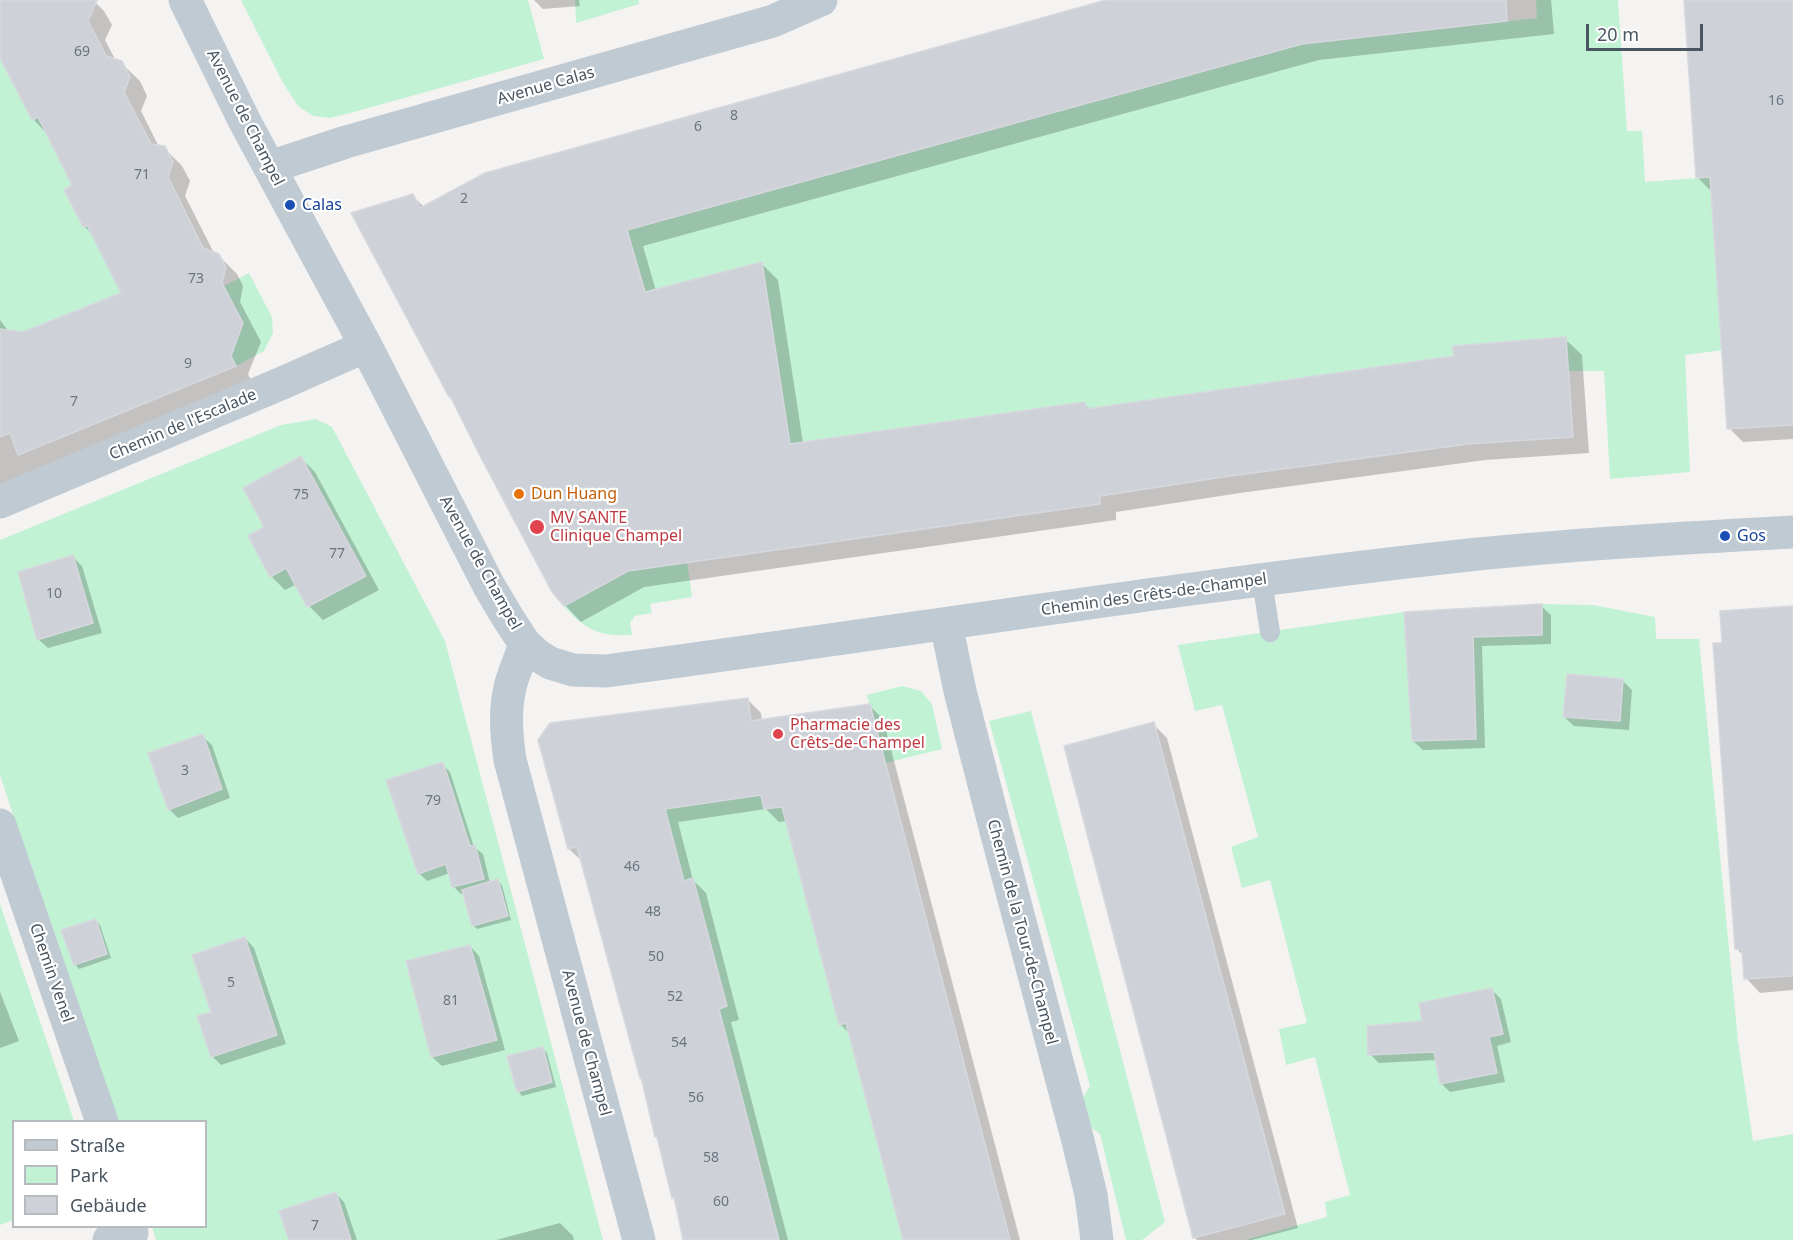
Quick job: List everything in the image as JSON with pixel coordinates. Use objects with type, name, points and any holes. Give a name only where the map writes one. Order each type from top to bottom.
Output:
[{"type":"street","name":"Avenue de Champel","points":[[184,0],[245,122],[366,346],[489,586],[525,644],[512,681],[507,712],[510,760],[639,1240]]},
{"type":"street","name":"Avenue Calas","points":[[270,168],[346,142],[773,21],[821,0]]},
{"type":"street","name":"Chemin de l'Escalade","points":[[0,502],[366,346]]},
{"type":"street","name":"Chemin des Crêts-de-Champel","points":[[525,644],[550,663],[573,670],[606,671],[1262,580],[1482,554],[1793,532]]},
{"type":"street","name":"Chemin de la Tour-de-Champel","points":[[946,624],[971,735],[1078,1141],[1091,1195],[1097,1240]]},
{"type":"street","name":"Chemin Venel","points":[[0,825],[101,1120]]},
{"type":"lane","points":[[1262,580],[1270,632]]},
{"type":"green space","points":[[241,0],[528,0],[544,59],[330,118],[313,116],[298,106],[283,83]]},
{"type":"green space","points":[[575,0],[639,0],[639,4],[576,23]]},
{"type":"green space","points":[[1536,0],[1618,0],[1627,131],[1642,131],[1645,182],[1710,177],[1723,350],[1685,355],[1690,472],[1610,479],[1604,371],[1568,371],[1565,337],[1453,346],[1454,356],[1087,409],[1085,402],[790,444],[645,292],[627,230],[1302,44],[1537,18]]},
{"type":"green space","points":[[0,58],[32,120],[38,117],[73,185],[64,190],[83,227],[93,223],[101,253],[122,294],[3,340],[0,332]]},
{"type":"green space","points":[[249,273],[272,317],[273,333],[264,351],[236,366],[227,345],[236,341],[243,323],[224,286]]},
{"type":"green space","points":[[316,419],[332,427],[445,641],[603,1240],[156,1240],[152,1228],[207,1228],[207,1120],[116,1120],[0,775],[0,540],[281,425]]},
{"type":"green space","points":[[687,562],[692,597],[650,604],[652,613],[634,616],[630,622],[632,635],[611,635],[594,630],[579,621],[564,606],[628,571]]},
{"type":"green space","points":[[1542,604],[1593,605],[1655,617],[1656,639],[1699,639],[1738,1041],[1753,1141],[1793,1134],[1793,1240],[1245,1240],[1327,1217],[1325,1202],[1350,1195],[1315,1057],[1286,1065],[1279,1029],[1307,1023],[1270,880],[1242,888],[1231,847],[1258,837],[1222,705],[1195,711],[1178,645],[1404,612]]},
{"type":"green space","points":[[902,686],[921,691],[932,704],[942,749],[885,763],[867,695]]},
{"type":"green space","points":[[1031,711],[1165,1222],[1142,1240],[1126,1240],[1100,1134],[1089,1126],[1078,1105],[1090,1086],[989,721]]},
{"type":"green space","points":[[759,784],[764,809],[782,807],[839,1025],[846,1024],[904,1240],[779,1240],[719,1009],[727,1006],[693,878],[684,881],[673,840],[644,844],[664,797]]},
{"type":"green space","points":[[0,904],[74,1120],[12,1120],[12,1220],[0,1225]]},
{"type":"building","points":[[0,0],[97,0],[88,21],[106,56],[122,61],[130,77],[124,92],[151,144],[165,146],[173,162],[168,177],[203,248],[219,254],[226,267],[222,283],[243,323],[231,356],[236,366],[18,455],[10,433],[0,437],[0,329],[23,332],[121,293],[87,225],[83,227],[64,190],[72,185],[38,117],[32,120],[0,58]]},
{"type":"building","points":[[1106,0],[1506,0],[1507,21],[1302,44],[627,230],[645,292],[762,262],[790,444],[1085,402],[1087,409],[1454,356],[1452,346],[1566,337],[1573,437],[1468,444],[1223,477],[1100,496],[1100,504],[628,571],[564,606],[552,592],[351,213],[413,194],[420,208],[485,173]]},
{"type":"building","points":[[1684,0],[1793,0],[1793,425],[1727,429],[1710,177],[1696,178]]},
{"type":"building","points":[[301,456],[366,576],[307,607],[286,568],[270,577],[248,536],[264,527],[243,488]]},
{"type":"building","points":[[73,555],[93,623],[37,640],[18,572]]},
{"type":"building","points":[[1542,604],[1542,635],[1473,637],[1476,739],[1412,741],[1404,612]]},
{"type":"building","points":[[1793,606],[1793,976],[1744,979],[1742,949],[1735,949],[1713,643],[1722,643],[1720,611]]},
{"type":"building","points":[[1567,674],[1623,679],[1620,721],[1563,717]]},
{"type":"building","points":[[748,698],[751,721],[870,704],[1010,1240],[903,1240],[846,1023],[839,1025],[782,807],[764,809],[761,795],[665,809],[684,881],[693,878],[727,1006],[719,1009],[779,1240],[683,1240],[674,1197],[672,1198],[657,1137],[655,1137],[641,1077],[577,847],[568,849],[538,740],[550,723]]},
{"type":"building","points":[[1154,722],[1285,1214],[1193,1238],[1064,746]]},
{"type":"building","points":[[203,734],[222,789],[168,810],[148,753]]},
{"type":"building","points":[[443,762],[470,846],[475,845],[484,879],[452,887],[446,864],[418,874],[386,780]]},
{"type":"building","points":[[498,879],[508,916],[472,926],[462,890]]},
{"type":"building","points":[[96,919],[107,954],[74,965],[61,930]]},
{"type":"building","points":[[245,937],[277,1035],[211,1057],[197,1016],[211,1012],[192,955]]},
{"type":"building","points":[[470,945],[497,1040],[431,1057],[406,961]]},
{"type":"building","points":[[1492,988],[1503,1034],[1489,1037],[1497,1073],[1440,1084],[1434,1052],[1368,1055],[1367,1026],[1422,1021],[1419,1003]]},
{"type":"building","points":[[543,1047],[552,1082],[517,1092],[507,1056]]},
{"type":"building","points":[[336,1192],[351,1240],[289,1240],[279,1211]]},
{"type":"place","name":"Calas","points":[[290,205]]},
{"type":"place","name":"Dun Huang","points":[[519,494]]},
{"type":"place","name":"MV SANTE Clinique Champel","points":[[537,527]]},
{"type":"place","name":"Gos","points":[[1725,536]]},
{"type":"place","name":"Pharmacie des Crêts-de-Champel","points":[[778,734]]}]
